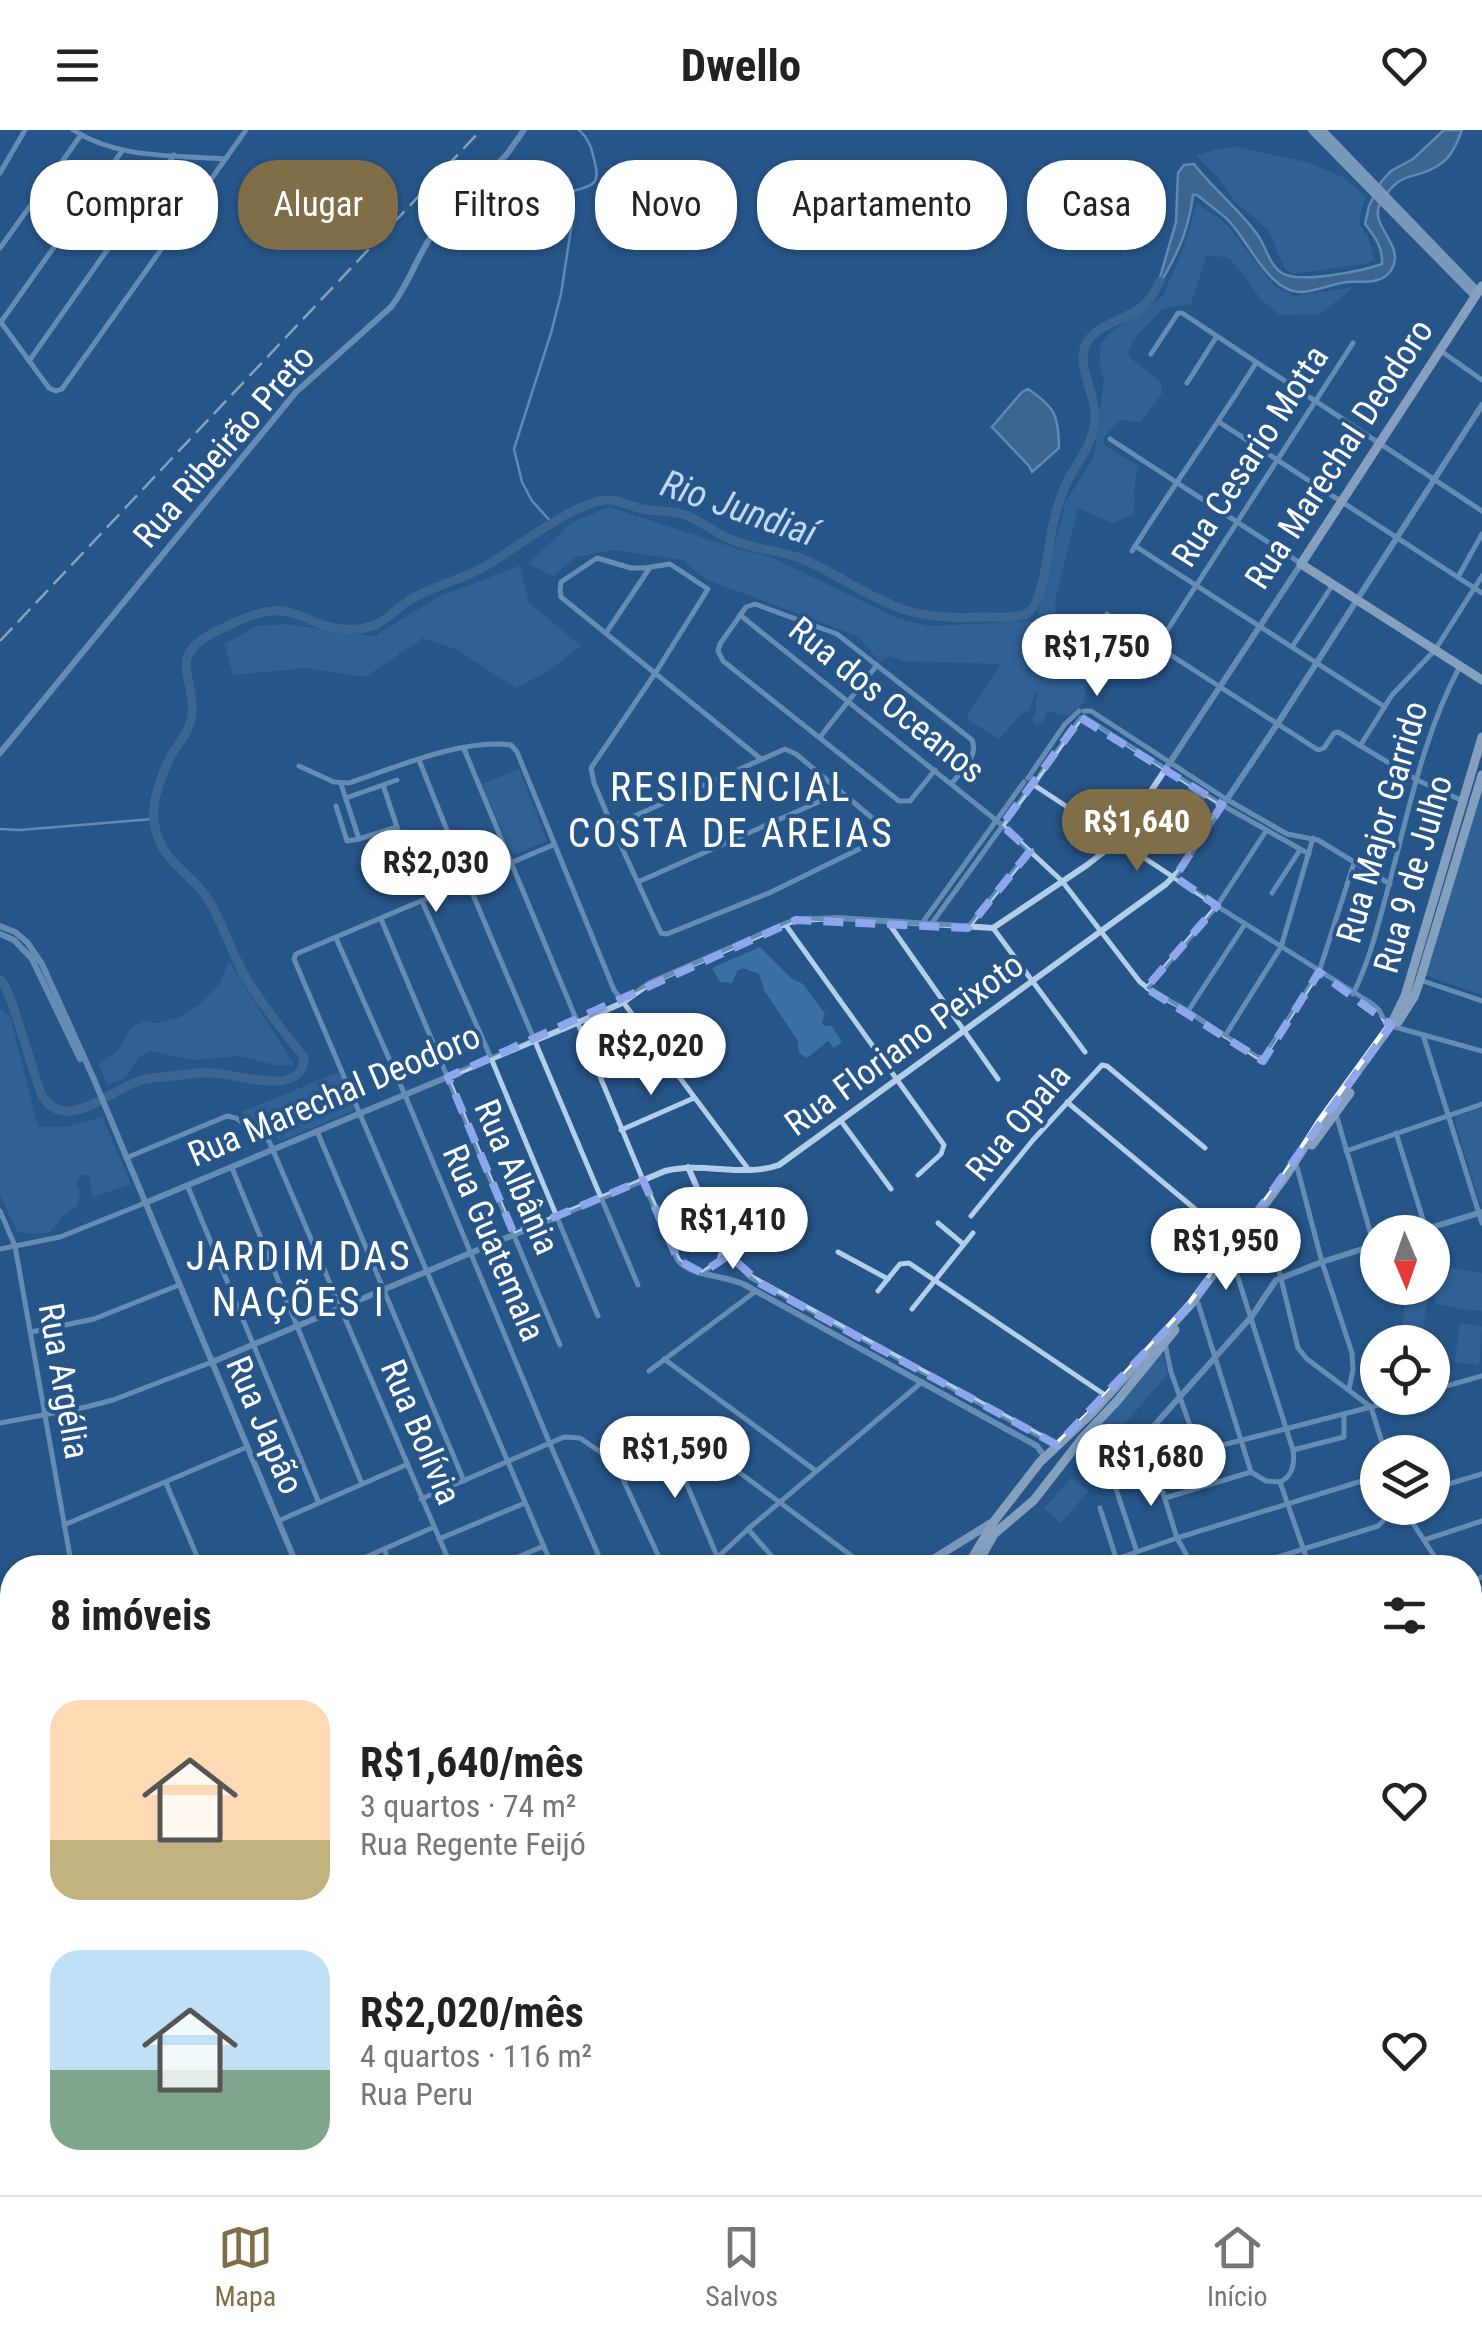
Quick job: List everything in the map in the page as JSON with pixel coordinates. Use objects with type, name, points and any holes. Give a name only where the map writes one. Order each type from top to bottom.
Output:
[{"type":"main road","points":[[1312,130],[1368,183]]},
{"type":"main road","points":[[1322,130],[1388,205],[1479,292]]},
{"type":"main road","name":"Rua Marechal Deodoro","points":[[1301,564],[1479,292]]},
{"type":"main road","points":[[1301,564],[1482,680]]},
{"type":"main road","name":"Rua 9 de Julho","points":[[1287,1177],[1336,1113],[1395,1022],[1482,736]]},
{"type":"main road","points":[[1482,750],[1482,765]]},
{"type":"main road","name":"Rua 9 de Julho","points":[[974,1555],[995,1520],[1042,1460],[1198,1303],[1232,1259],[1231,1254],[1353,1078],[1414,997],[1482,775]]},
{"type":"main road","points":[[1336,1113],[1334,1107],[1353,1078]]},
{"type":"main road","name":"Rua 9 de Julho","points":[[982,1555],[994,1534],[1034,1500],[1083,1437],[1118,1400],[1260,1214]]},
{"type":"main road","points":[[1094,1424],[1107,1405],[1107,1396]]},
{"type":"main road","points":[[1042,1460],[1039,1474],[1044,1476],[1058,1469],[1065,1454],[1057,1446]]},
{"type":"main road","points":[[994,1534],[1034,1491],[1032,1483],[1024,1483]]},
{"type":"main road","points":[[940,1555],[995,1520]]},
{"type":"street","points":[[0,173],[25,130]]},
{"type":"street","points":[[73,130],[90,142],[122,151],[225,159]]},
{"type":"street","points":[[122,151],[0,321],[56,391],[62,390],[246,130]]},
{"type":"street","name":"Rua Ribeirão Preto","points":[[0,753],[296,392],[392,307],[425,244],[524,130]]},
{"type":"street","points":[[0,248],[81,136]]},
{"type":"street","points":[[29,361],[174,155]]},
{"type":"street","points":[[1152,354],[1182,312],[1482,511]]},
{"type":"street","points":[[1187,383],[1216,336]]},
{"type":"street","name":"Rua Cesario Motta","points":[[1157,646],[1353,343]]},
{"type":"street","points":[[1441,351],[1482,380]]},
{"type":"street","points":[[1256,363],[1133,548],[1385,707]]},
{"type":"street","name":"Rua Floriano Peixoto","points":[[0,1423],[127,1396],[665,1171],[688,1167],[749,1170],[779,1164],[1174,877],[1482,405]]},
{"type":"street","points":[[1219,422],[1482,593]]},
{"type":"street","points":[[1110,439],[1301,564]]},
{"type":"street","points":[[1458,577],[1482,534]]},
{"type":"street","points":[[612,826],[786,750],[796,754],[884,828],[886,836],[707,920],[661,933],[612,826],[591,768],[656,672],[708,589],[670,564],[631,568],[597,558],[562,582],[561,597],[656,672],[761,759]]},
{"type":"street","name":"Rua Marechal Deodoro","points":[[0,1249],[73,1232],[232,1168],[577,1023],[622,1003],[650,983],[785,924],[813,919],[993,928],[1118,841],[1301,564]]},
{"type":"street","points":[[606,633],[650,568]]},
{"type":"street","points":[[1360,746],[1392,695],[1435,650],[1482,576]]},
{"type":"street","points":[[1292,647],[1334,584]]},
{"type":"street","points":[[935,770],[910,801],[900,802],[719,656],[720,644],[749,604],[762,605],[837,634],[972,740],[972,757],[952,783]]},
{"type":"street","points":[[1107,614],[1318,750],[1336,732],[1341,733],[1417,780],[1463,801]]},
{"type":"street","name":"Rua dos Oceanos","points":[[740,616],[1000,823],[1062,881],[1146,988]]},
{"type":"street","points":[[820,736],[878,665]]},
{"type":"street","name":"Rua Major Garrido","points":[[1353,994],[1364,972],[1390,884],[1435,716],[1460,666]]},
{"type":"street","points":[[927,923],[1085,715],[1308,854]]},
{"type":"street","points":[[300,766],[341,784],[464,748],[510,744],[517,752],[614,990],[749,1170]]},
{"type":"street","points":[[464,748],[678,1260],[685,1268],[736,1280],[818,1320],[1057,1446]]},
{"type":"street","points":[[419,760],[638,1285]]},
{"type":"street","points":[[346,798],[397,780]]},
{"type":"street","points":[[1030,783],[1379,1010],[1384,1020],[1482,1050]]},
{"type":"street","points":[[341,784],[358,839]]},
{"type":"street","points":[[383,785],[403,844]]},
{"type":"street","points":[[638,882],[841,792]]},
{"type":"street","points":[[336,806],[347,841],[397,827]]},
{"type":"street","points":[[1268,828],[1313,838],[1390,884]]},
{"type":"street","points":[[1268,828],[1216,906],[1146,988],[1257,1056],[1266,1056],[1319,972],[1354,864]]},
{"type":"street","points":[[1225,1036],[1281,948],[1313,838]]},
{"type":"street","points":[[548,1555],[295,962],[296,954],[553,845]]},
{"type":"street","points":[[1272,894],[1300,850]]},
{"type":"street","points":[[968,928],[1030,851]]},
{"type":"street","points":[[422,902],[598,1316]]},
{"type":"street","name":"Rua Albânia","points":[[381,919],[560,1344]]},
{"type":"street","points":[[888,921],[998,1079]]},
{"type":"street","points":[[785,924],[945,1148],[918,1175]]},
{"type":"street","points":[[1188,1011],[1245,924]]},
{"type":"street","name":"Rua Japão","points":[[0,926],[15,932],[38,956],[292,1555]]},
{"type":"street","points":[[993,928],[1085,1052]]},
{"type":"street","name":"Rua Japão","points":[[0,934],[14,940],[32,958],[94,1083]]},
{"type":"street","name":"Rua Guatemala","points":[[336,938],[598,1555]]},
{"type":"street","points":[[1420,980],[1482,1000]]},
{"type":"street","points":[[1423,1035],[1482,1223]]},
{"type":"street","name":"Rua Opala","points":[[971,1216],[1098,1067],[1107,1066],[1205,1148]]},
{"type":"street","points":[[621,1130],[694,1098]]},
{"type":"street","points":[[1067,1102],[1201,1214]]},
{"type":"street","points":[[1346,1151],[1482,1104]]},
{"type":"street","points":[[1336,1113],[1366,1215]]},
{"type":"street","points":[[126,1158],[226,1116],[262,1134],[274,1149]]},
{"type":"street","points":[[841,1121],[891,1189]]},
{"type":"street","points":[[1328,1124],[1341,1131]]},
{"type":"street","points":[[317,1131],[464,1481]]},
{"type":"street","points":[[1396,1133],[1421,1215]]},
{"type":"street","name":"Rua Bolívia","points":[[274,1149],[446,1555]]},
{"type":"street","points":[[688,1167],[723,1244],[736,1262],[751,1277],[818,1320]]},
{"type":"street","points":[[1297,1167],[1352,1353],[1349,1389]]},
{"type":"street","points":[[232,1168],[362,1484]]},
{"type":"street","points":[[1287,1177],[1302,1189]]},
{"type":"street","points":[[188,1186],[319,1503]]},
{"type":"street","name":"Rua Argélia","points":[[0,1211],[15,1246],[70,1555]]},
{"type":"street","points":[[1450,1222],[1480,1213]]},
{"type":"street","points":[[1260,1214],[1282,1276],[1301,1354],[1360,1398]]},
{"type":"street","points":[[938,1223],[963,1244]]},
{"type":"street","points":[[912,1309],[973,1233]]},
{"type":"street","points":[[702,1273],[719,1261],[723,1244]]},
{"type":"street","points":[[1083,1437],[1098,1477],[1111,1474],[1252,1316],[1273,1283],[1282,1276],[1360,1250]]},
{"type":"street","points":[[838,1252],[888,1279]]},
{"type":"street","points":[[1198,1303],[1251,1472],[1266,1482],[1280,1482],[1292,1468],[1293,1450],[1232,1259]]},
{"type":"street","points":[[878,1292],[900,1264],[906,1262],[1107,1396]]},
{"type":"street","points":[[31,1332],[94,1319],[179,1284]]},
{"type":"street","points":[[649,1371],[756,1291]]},
{"type":"street","points":[[836,1329],[854,1344],[1037,1446],[1042,1460]]},
{"type":"street","points":[[854,1344],[862,1342],[908,1365]]},
{"type":"street","points":[[1159,1345],[1168,1357],[1199,1451],[1360,1410]]},
{"type":"street","points":[[664,1359],[816,1471]]},
{"type":"street","points":[[1450,1385],[1482,1376]]},
{"type":"street","points":[[721,1555],[816,1471],[929,1382],[966,1397]]},
{"type":"street","points":[[1293,1450],[1342,1438],[1344,1415]]},
{"type":"street","points":[[1145,1435],[1187,1555]]},
{"type":"street","points":[[420,1499],[570,1436],[580,1438],[615,1462],[658,1555]]},
{"type":"street","points":[[717,1555],[674,1454],[683,1438],[693,1438],[850,1555]]},
{"type":"street","points":[[64,1525],[247,1447]]},
{"type":"street","points":[[278,1521],[408,1464]]},
{"type":"street","points":[[1166,1498],[1251,1472]]},
{"type":"street","points":[[1111,1474],[1137,1552]]},
{"type":"street","points":[[1450,1484],[1482,1474]]},
{"type":"street","points":[[1280,1482],[1306,1555]]},
{"type":"street","points":[[1128,1555],[1360,1482]]},
{"type":"street","points":[[166,1483],[196,1555]]},
{"type":"street","points":[[439,1538],[526,1503]]},
{"type":"street","points":[[1100,1508],[1119,1555]]},
{"type":"street","points":[[1424,1540],[1482,1521]]},
{"type":"street","points":[[1284,1555],[1379,1525]]},
{"type":"street","points":[[1412,1525],[1434,1555]]},
{"type":"street","points":[[370,1555],[434,1527]]},
{"type":"street","points":[[748,1529],[771,1555]]},
{"type":"street","points":[[523,1555],[544,1546]]},
{"type":"street","points":[[384,1549],[387,1555]]},
{"type":"highlighted area","points":[[1081,718],[1222,805],[1175,877],[1217,906],[1146,988],[1263,1061],[1319,972],[1391,1025],[1191,1304],[1057,1445],[761,1284],[729,1255],[702,1273],[678,1260],[643,1180],[514,1234],[448,1077],[796,920],[968,928],[1030,851],[1002,825]]},
{"type":"shaded area","points":[[1444,130],[1462,130],[1446,159],[1403,179],[1381,202],[1379,219],[1392,244],[1394,262],[1381,279],[1302,292],[1290,290],[1269,275],[1227,219],[1193,195],[1180,245],[1156,291],[1176,222],[1178,173],[1184,165],[1194,164],[1242,216],[1282,273],[1302,277],[1331,275],[1382,264],[1380,247],[1365,224],[1369,206],[1391,171],[1413,159]]},
{"type":"shaded area","points":[[1237,147],[1306,162],[1343,177],[1365,196],[1359,224],[1368,236],[1374,260],[1292,274],[1284,267],[1268,229],[1236,203],[1219,178],[1196,156]]},
{"type":"shaded area","points":[[1197,204],[1225,222],[1275,287],[1294,296],[1354,287],[1320,314],[1280,315],[1261,300],[1228,257],[1206,256],[1191,304],[1162,309],[1133,340],[1130,358],[1161,382],[1162,393],[1141,422],[1120,420],[1105,436],[1104,445],[1138,466],[1133,514],[1113,523],[1078,508],[1055,601],[1058,621],[1076,627],[1077,661],[1088,679],[1084,703],[1067,716],[1049,711],[1043,722],[1035,725],[1031,717],[1035,715],[1037,694],[1033,693],[1028,711],[999,739],[967,715],[1001,664],[904,661],[889,656],[880,662],[857,636],[705,579],[683,560],[614,550],[575,557],[554,576],[528,564],[571,523],[609,507],[771,557],[897,618],[928,626],[1032,621],[1037,616],[1066,501],[1094,457],[1104,380],[1099,362],[1101,343],[1163,296]]},
{"type":"shaded area","points":[[1028,389],[1050,407],[1059,437],[1059,448],[1032,472],[992,427]]},
{"type":"shaded area","points":[[520,566],[529,603],[581,646],[547,672],[516,688],[456,649],[423,638],[365,677],[305,668],[233,675],[224,644],[257,626],[286,624],[375,636],[438,597]]},
{"type":"shaded area","points":[[519,769],[547,841],[512,855],[482,784]]},
{"type":"shaded area","points":[[1482,785],[1482,995],[1425,975]]},
{"type":"shaded area","points":[[760,947],[791,978],[803,984],[825,1014],[824,1026],[832,1026],[842,1042],[834,1048],[828,1041],[807,1058],[799,1053],[798,1041],[764,990],[759,974],[743,968],[737,971],[732,983],[720,982],[712,968]]},
{"type":"shaded area","points":[[229,961],[294,1065],[238,1056],[192,1060],[149,1051],[139,1057],[125,1078],[107,1085],[99,1064],[118,1050],[131,1028],[145,1021],[158,1023],[180,1017],[200,1004],[219,985]]},
{"type":"shaded area","points":[[0,1009],[10,1016],[38,1127],[66,1127],[102,1117],[131,1184],[92,1197],[90,1176],[82,1174],[76,1185],[80,1191],[78,1205],[49,1233],[17,1231],[0,1195]]},
{"type":"shaded area","points":[[339,1072],[355,1110],[281,1141],[241,1112]]},
{"type":"shaded area","points":[[1482,1108],[1482,1203],[1455,1121],[1457,1116]]},
{"type":"shaded area","points":[[1450,1268],[1482,1273],[1482,1311],[1443,1305],[1450,1305]]},
{"type":"shaded area","points":[[1405,1305],[1426,1305],[1424,1325],[1402,1325]]},
{"type":"shaded area","points":[[1460,1323],[1482,1327],[1479,1365],[1455,1362]]},
{"type":"shaded area","points":[[1160,1353],[1168,1374],[1096,1456],[1090,1435]]},
{"type":"shaded area","points":[[1072,1477],[1088,1491],[1061,1523],[1044,1508]]},
{"type":"waterway","points":[[553,524],[532,501],[522,482],[514,449],[561,294],[574,209],[571,196],[596,178],[591,147],[579,130]]},
{"type":"waterway","name":"Rio Jundiaí","points":[[0,980],[12,1003],[41,1094],[51,1106],[62,1111],[88,1106],[151,1078],[203,1073],[266,1081],[292,1078],[301,1070],[304,1058],[249,982],[208,899],[162,847],[154,821],[162,777],[191,721],[187,659],[200,641],[238,621],[274,611],[291,612],[337,628],[375,625],[411,599],[484,567],[578,508],[608,500],[685,515],[740,543],[800,558],[912,612],[956,617],[1026,614],[1041,588],[1062,492],[1089,444],[1094,427],[1094,403],[1083,358],[1085,348],[1095,333],[1143,306],[1160,281]]},
{"type":"waterway","points":[[0,829],[153,819]]},
{"type":"railway","points":[[0,641],[481,130]]},
{"type":"district","name":"RESIDENCIAL COSTA DE AREIAS","points":[[731,810]]},
{"type":"district","name":"JARDIM DAS NAÇÕES I","points":[[299,1279]]}]
